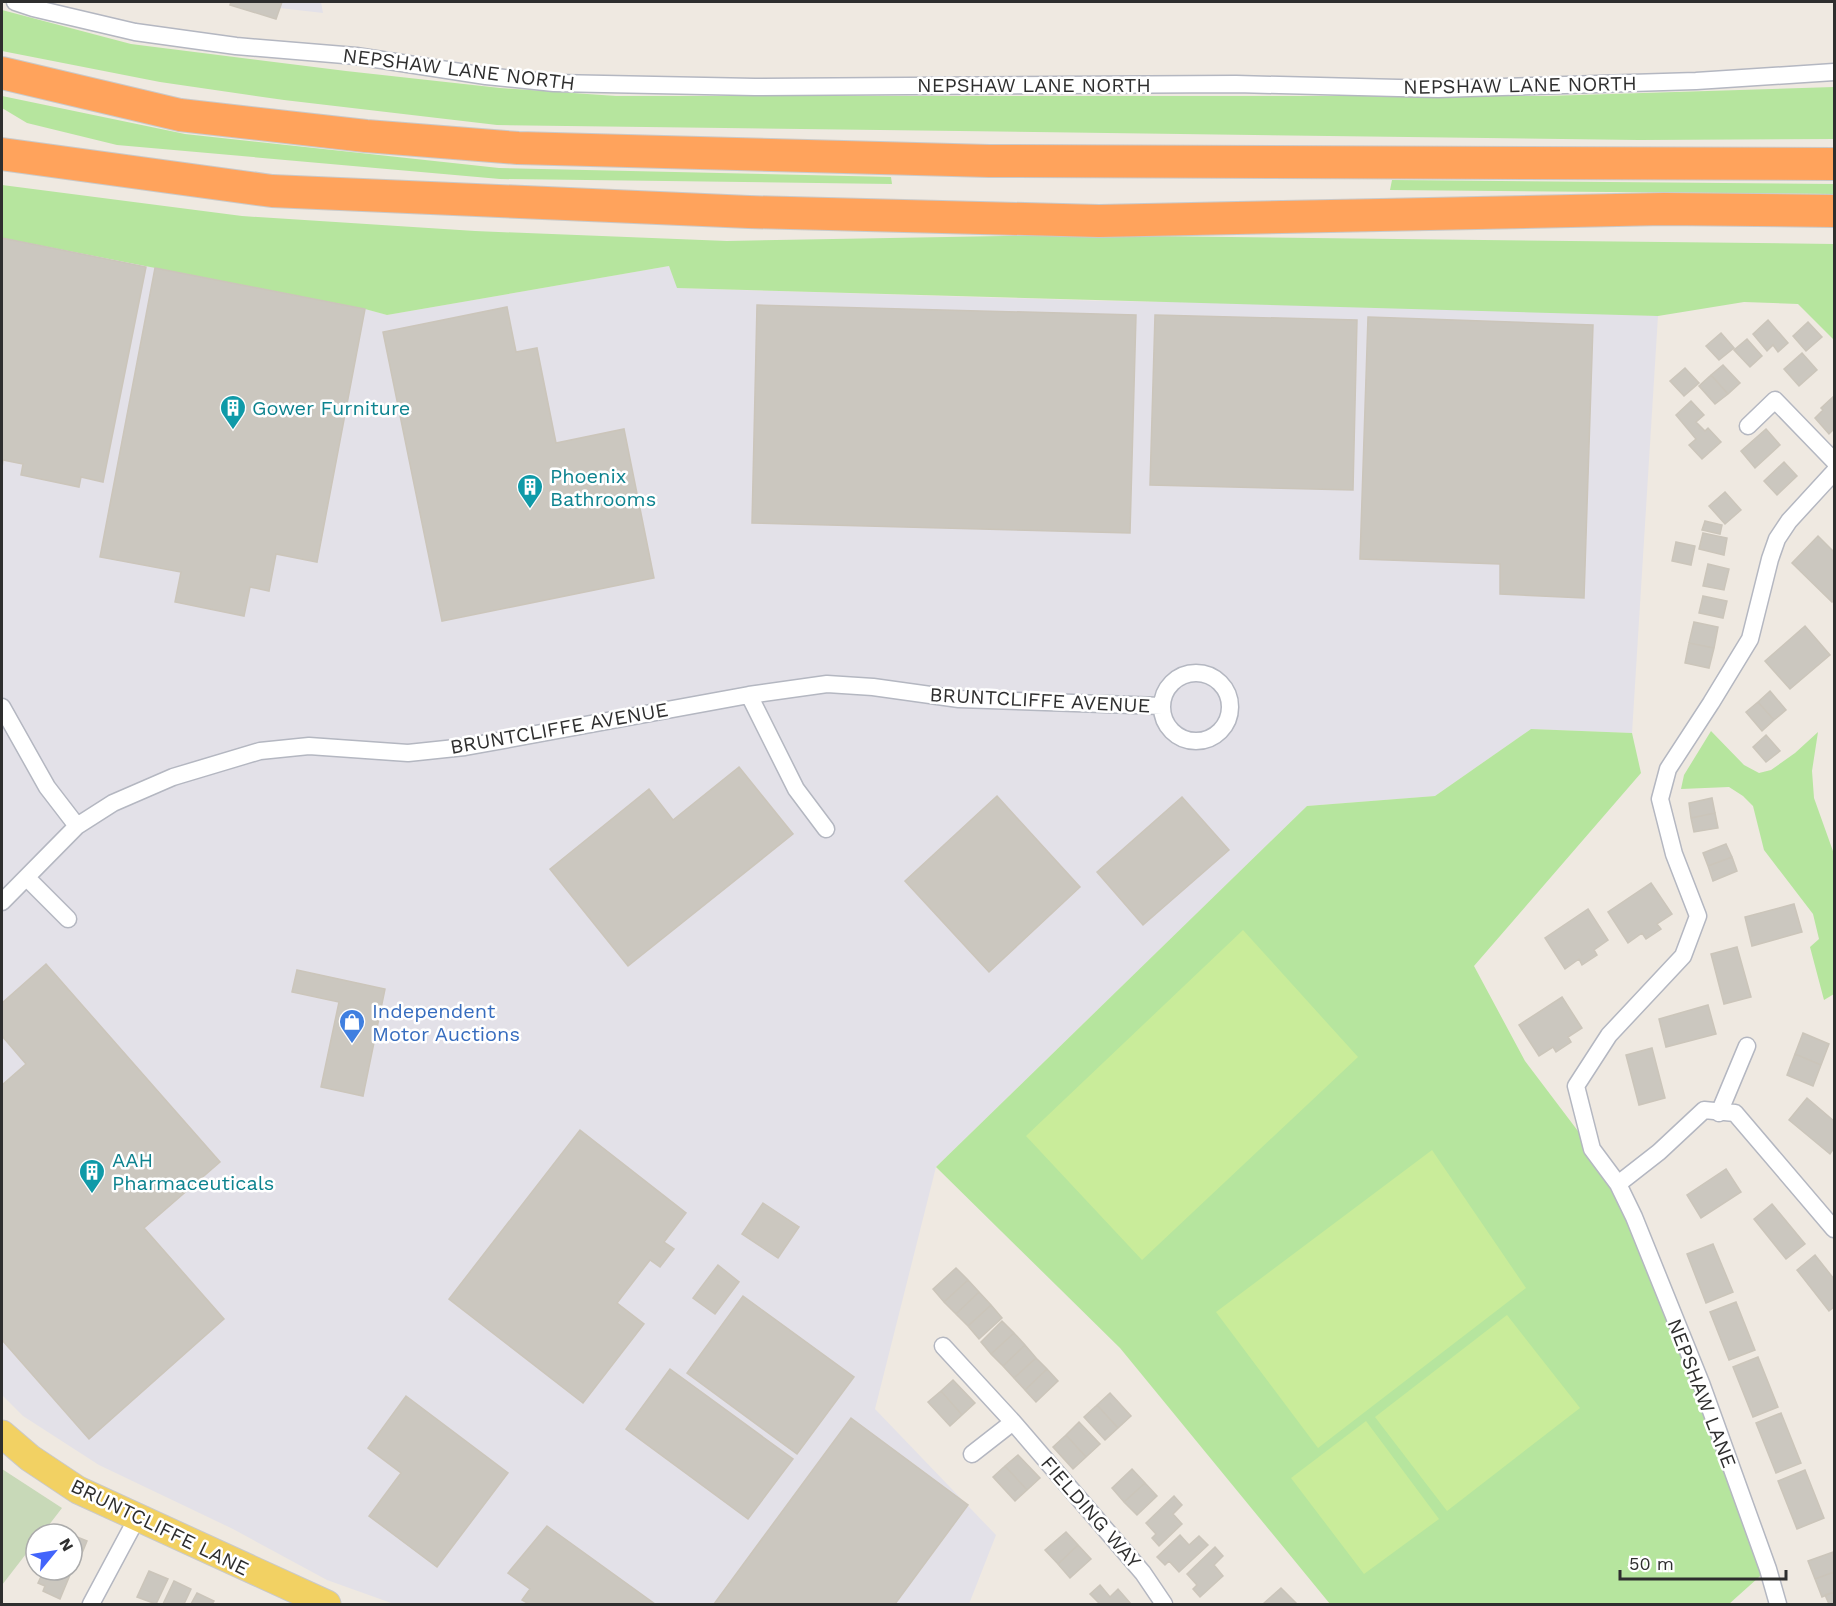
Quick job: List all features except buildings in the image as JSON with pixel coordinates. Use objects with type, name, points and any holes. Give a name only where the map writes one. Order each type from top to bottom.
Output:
[{"type":"highway","points":[[2,73],[180,115],[366,136],[518,148],[989,161],[1834,164]]},
{"type":"highway","points":[[2,154],[273,191],[749,212],[1099,221],[1664,209],[1834,212]]},
{"type":"main road","name":"BRUNTCLIFFE LANE","points":[[2,1434],[30,1458],[78,1490],[327,1605]]},
{"type":"street","name":"NEPSHAW LANE NORTH","points":[[15,2],[135,32],[236,46],[356,56],[486,76],[543,82],[755,87],[1236,84],[1438,89],[1696,81],[1834,72]]},
{"type":"street","points":[[1748,426],[1775,400],[1834,461]]},
{"type":"street","name":"NEPSHAW LANE","points":[[1778,1605],[1764,1559],[1701,1383],[1634,1217],[1618,1184],[1592,1149],[1576,1086],[1609,1035],[1683,956],[1698,916],[1674,854],[1660,799],[1668,769],[1712,703],[1750,639],[1777,539],[1789,521],[1834,472]]},
{"type":"street","name":"BRUNTCLIFFE AVENUE","points":[[1196,673],[1209,675],[1220,682],[1227,694],[1230,706],[1227,720],[1220,731],[1209,738],[1196,741],[1183,738],[1172,731],[1164,720],[1162,706],[1164,694],[1172,682],[1183,675],[1196,673]]},
{"type":"street","name":"BRUNTCLIFFE AVENUE","points":[[2,902],[77,826],[113,802],[173,777],[260,751],[309,746],[408,753],[465,747],[749,694],[827,684],[873,687],[959,699],[1162,706]]},
{"type":"street","points":[[749,694],[796,789],[826,828]]},
{"type":"street","points":[[2,706],[47,787],[77,826]]},
{"type":"street","points":[[27,878],[68,919]]},
{"type":"street","points":[[1719,1113],[1747,1046]]},
{"type":"street","points":[[1618,1184],[1659,1152],[1704,1110],[1735,1113],[1834,1230]]},
{"type":"street","name":"FIELDING WAY","points":[[943,1346],[1013,1422],[1143,1573],[1164,1605]]},
{"type":"street","points":[[972,1454],[1013,1422]]},
{"type":"street","points":[[91,1605],[137,1518]]},
{"type":"shaded area","points":[[229,2],[321,2],[323,13]]},
{"type":"shaded area","points":[[2,238],[387,315],[669,266],[678,288],[1103,301],[1462,306],[1658,316],[1632,733],[1531,729],[1435,796],[1307,806],[936,1167],[875,1409],[996,1535],[969,1604],[394,1604],[327,1580],[233,1529],[99,1465],[23,1416],[2,1395]]},
{"type":"green space","points":[[2,10],[131,44],[500,88],[616,96],[1546,96],[1834,87],[1834,139],[1639,140],[497,125],[284,100],[160,82],[2,51]]},
{"type":"green space","points":[[2,96],[185,134],[499,168],[891,177],[892,184],[500,179],[117,145],[27,123],[2,108]]},
{"type":"green space","points":[[1392,180],[1834,184],[1834,194],[1390,190]]},
{"type":"green space","points":[[2,185],[242,216],[475,231],[727,241],[1060,235],[1834,244],[1834,340],[1798,304],[1744,302],[1658,316],[677,288],[669,266],[387,315],[2,238]]},
{"type":"green space","points":[[1531,729],[1632,733],[1641,773],[1474,966],[1525,1061],[1618,1184],[1768,1569],[1729,1604],[1330,1604],[1120,1348],[936,1167],[1307,806],[1435,796]]},
{"type":"green space","points":[[1711,731],[1744,765],[1759,773],[1771,770],[1795,753],[1818,732],[1812,771],[1814,798],[1834,854],[1834,994],[1824,1000],[1810,947],[1819,939],[1813,914],[1764,850],[1753,806],[1729,787],[1681,789],[1684,775]]},
{"type":"green space","points":[[1243,930],[1358,1057],[1142,1260],[1026,1136]]},
{"type":"green space","points":[[1432,1150],[1526,1288],[1318,1448],[1216,1312]]},
{"type":"green space","points":[[1507,1315],[1580,1408],[1447,1511],[1375,1417]]},
{"type":"green space","points":[[1366,1421],[1439,1519],[1364,1574],[1291,1478]]},
{"type":"green space","points":[[2,1469],[62,1508],[51,1522],[24,1522],[24,1557],[2,1585]]},
{"type":"place","name":"Gower Furniture","points":[[233,431]]},
{"type":"place","name":"Phoenix Bathrooms","points":[[530,510]]},
{"type":"place","name":"Independent Motor Auctions","points":[[352,1045]]},
{"type":"place","name":"AAH Pharmaceuticals","points":[[92,1195]]}]
